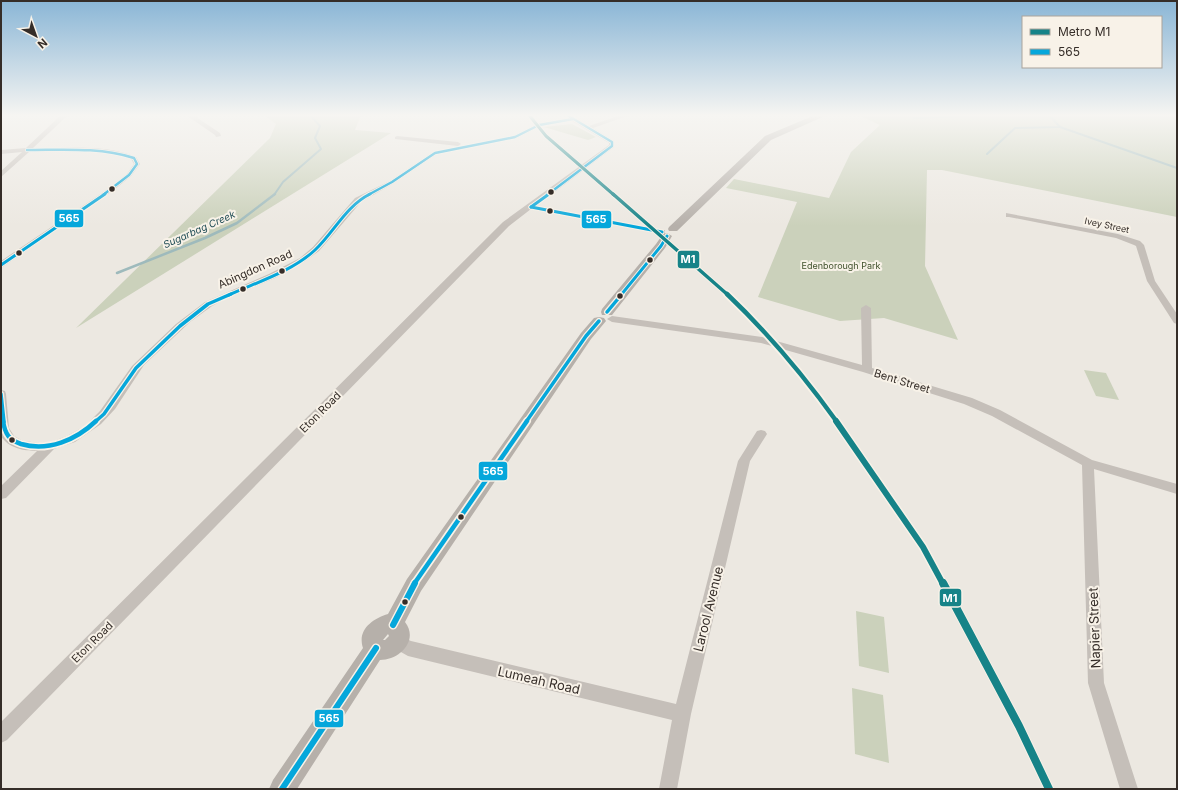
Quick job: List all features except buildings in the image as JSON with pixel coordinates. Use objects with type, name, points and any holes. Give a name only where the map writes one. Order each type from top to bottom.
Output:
[{"type":"street","points":[[1,175],[25,152]]},
{"type":"street","points":[[1,265],[113,188],[129,175],[137,164],[134,158],[116,152],[110,152]]},
{"type":"street","name":"Abingdon Road","points":[[1,394],[3,427],[6,436],[15,442],[25,446],[49,447],[80,435],[92,426],[108,410],[130,375],[140,364],[167,336],[199,310],[216,300],[282,271],[309,256],[358,200],[392,182],[430,156],[440,152]]},
{"type":"street","name":"Eton Road","points":[[1,734],[506,224],[604,152]]},
{"type":"street","points":[[282,789],[376,648],[385,650],[395,646],[395,633],[414,585],[586,336],[606,317],[661,246],[667,232],[753,152]]},
{"type":"street","points":[[530,207],[667,232]]},
{"type":"street","name":"Ivey Street","points":[[1009,216],[1118,236],[1137,243],[1140,245],[1151,281],[1177,321]]},
{"type":"street","points":[[866,308],[866,370]]},
{"type":"street","name":"Bent Street","points":[[606,317],[762,340],[866,370],[968,401],[1002,416],[1088,463],[1177,489]]},
{"type":"street","name":"Larool Avenue","points":[[668,789],[682,714],[744,461],[761,434]]},
{"type":"street","points":[[1,494],[49,447]]},
{"type":"street","name":"Napier Street","points":[[1088,463],[1096,683],[1129,789]]},
{"type":"street","name":"Lumeah Road","points":[[395,633],[408,648],[682,714]]},
{"type":"green space","points":[[256,152],[361,152],[76,328]]},
{"type":"green space","name":"Edenborough Park","points":[[851,152],[1177,152],[1177,217],[942,170],[927,170],[925,266],[958,340],[884,318],[840,321],[758,297],[797,202],[726,188],[734,179],[829,198]]},
{"type":"green space","points":[[1084,370],[1106,373],[1119,400],[1096,396]]},
{"type":"green space","points":[[856,611],[884,617],[889,673],[859,666]]},
{"type":"green space","points":[[852,688],[883,695],[889,763],[855,754]]},
{"type":"waterway","name":"Sugarbag Creek","points":[[274,194],[283,182],[318,152]]},
{"type":"waterway","points":[[1131,152],[1177,168]]},
{"type":"waterway","name":"Sugarbag Creek","points":[[117,273],[205,238],[237,223],[274,194]]},
{"type":"metro line","name":"M1","points":[[564,152],[711,279],[749,315],[782,350],[820,398],[923,547],[1019,726],[1049,789]]},
{"type":"transit line","name":"565","points":[[1,265],[113,188],[129,175],[137,164],[134,158],[109,152]]},
{"type":"transit line","name":"565","points":[[1,394],[4,428],[7,436],[14,442],[27,446],[40,447],[51,446],[71,439],[89,428],[104,414],[136,368],[180,326],[208,304],[272,276],[303,260],[316,249],[358,200],[392,182],[435,153],[441,152]]},
{"type":"transit line","name":"565","points":[[531,207],[604,152]]},
{"type":"transit line","name":"565","points":[[531,207],[662,232]]},
{"type":"transit line","name":"565","points":[[607,312],[661,246],[667,236]]},
{"type":"transit line","name":"565","points":[[393,625],[414,585],[586,336],[599,321]]},
{"type":"transit line","name":"565","points":[[282,789],[376,648]]}]
